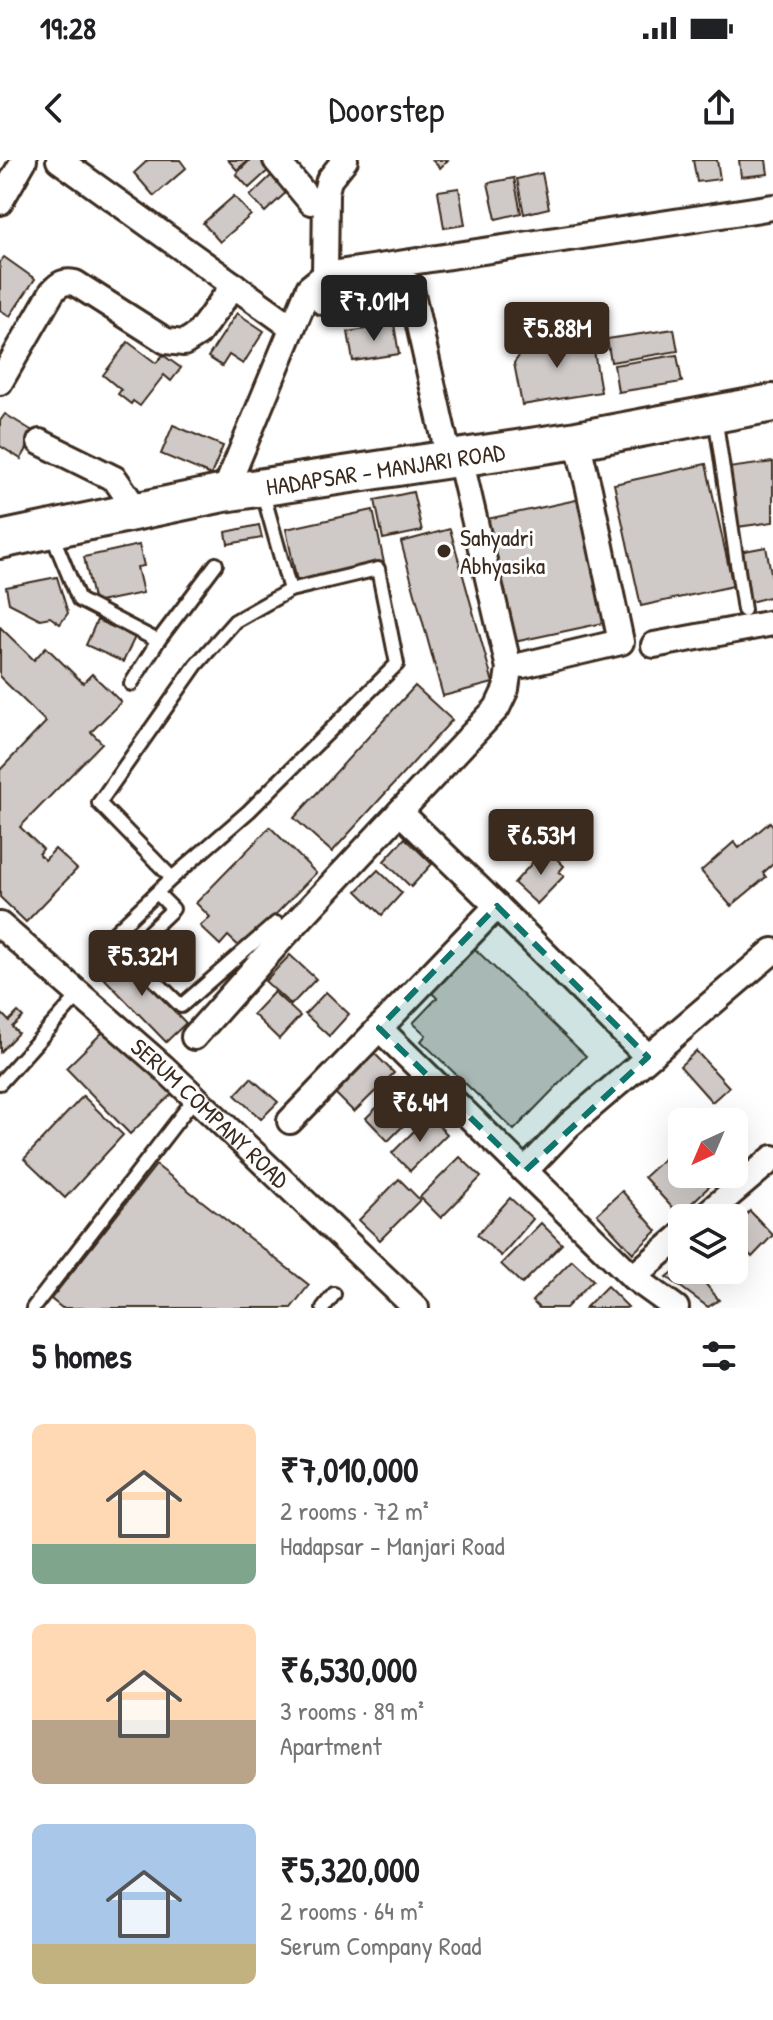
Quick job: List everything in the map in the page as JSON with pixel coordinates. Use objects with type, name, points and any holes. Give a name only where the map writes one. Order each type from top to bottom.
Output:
[{"type":"main road","name":"HADAPSAR - MANJARI ROAD","points":[[0,540],[224,493],[577,440],[773,403]]},
{"type":"street","points":[[0,202],[24,160]]},
{"type":"street","points":[[59,160],[292,327]]},
{"type":"street","points":[[276,160],[311,202]]},
{"type":"street","points":[[325,275],[326,192],[329,180],[345,160]]},
{"type":"street","points":[[224,493],[309,288],[325,275],[773,207]]},
{"type":"street","points":[[0,382],[52,292],[65,281],[75,283],[166,341],[184,343],[198,334],[234,285]]},
{"type":"street","points":[[194,1037],[497,708],[506,689],[509,668],[410,285],[323,302]]},
{"type":"street","points":[[523,665],[621,642],[577,440]]},
{"type":"street","points":[[40,442],[115,479],[137,511]]},
{"type":"street","points":[[654,645],[773,623]]},
{"type":"street","points":[[400,812],[648,1057]]},
{"type":"street","points":[[290,1121],[497,906]]},
{"type":"street","name":"SERUM COMPANY ROAD","points":[[0,925],[163,1067],[416,1308]]},
{"type":"street","points":[[525,1171],[569,1125],[773,951]]},
{"type":"street","points":[[379,1028],[633,1277],[676,1308]]},
{"type":"street","points":[[719,1204],[773,1158]]},
{"type":"street","points":[[633,1277],[668,1247]]},
{"type":"lane","points":[[714,413],[744,610]]},
{"type":"lane","points":[[261,487],[290,590]]},
{"type":"lane","points":[[50,529],[79,600],[158,641]]},
{"type":"lane","points":[[131,684],[158,641],[216,564]]},
{"type":"lane","points":[[110,937],[249,811],[397,664],[378,569],[290,590],[235,621],[196,665],[99,803],[172,878]]},
{"type":"lane","points":[[157,893],[173,909],[127,953],[181,1006],[276,923]]},
{"type":"lane","points":[[0,1083],[80,994]]},
{"type":"lane","points":[[33,1308],[195,1098]]},
{"type":"lane","points":[[323,1308],[334,1294]]},
{"type":"highlighted area","points":[[497,906],[648,1057],[525,1171],[379,1028]]},
{"type":"building","points":[[148,160],[180,160],[186,168],[154,196],[134,173]]},
{"type":"building","points":[[228,160],[248,160],[237,170]]},
{"type":"building","points":[[250,160],[264,160],[271,168],[249,188],[236,174]]},
{"type":"building","points":[[432,160],[448,160],[440,168]]},
{"type":"building","points":[[693,160],[717,160],[720,179],[697,182]]},
{"type":"building","points":[[739,160],[766,160],[768,174],[741,177]]},
{"type":"building","points":[[275,172],[291,188],[265,212],[250,196]]},
{"type":"building","points":[[542,173],[549,208],[524,214],[517,179]]},
{"type":"building","points":[[514,178],[521,213],[496,219],[488,183]]},
{"type":"building","points":[[459,188],[465,225],[444,228],[438,191]]},
{"type":"building","points":[[234,196],[251,215],[220,242],[203,223]]},
{"type":"building","points":[[4,257],[35,279],[10,316],[0,310],[0,262]]},
{"type":"building","points":[[237,313],[264,331],[243,364],[229,355],[222,366],[208,357]]},
{"type":"building","points":[[394,324],[399,354],[353,361],[348,332]]},
{"type":"building","points":[[674,329],[678,351],[611,362],[607,339]]},
{"type":"building","points":[[591,334],[601,392],[522,405],[514,363],[527,345]]},
{"type":"building","points":[[128,342],[156,363],[163,355],[181,368],[171,381],[164,375],[140,406],[133,401],[131,404],[118,394],[121,390],[103,375]]},
{"type":"building","points":[[677,355],[682,382],[618,392],[614,365]]},
{"type":"building","points":[[5,414],[36,433],[21,459],[0,446],[0,421]]},
{"type":"building","points":[[173,425],[223,446],[211,475],[161,454]]},
{"type":"building","points":[[773,462],[773,522],[737,527],[728,468]]},
{"type":"building","points":[[706,464],[733,586],[641,606],[614,484]]},
{"type":"building","points":[[413,492],[422,531],[383,539],[375,500]]},
{"type":"building","points":[[581,499],[608,622],[514,642],[487,519]]},
{"type":"building","points":[[373,510],[384,563],[297,582],[286,529]]},
{"type":"building","points":[[259,525],[262,538],[228,544],[226,532]]},
{"type":"building","points":[[450,529],[493,683],[443,696],[401,542]]},
{"type":"building","points":[[139,545],[144,566],[137,567],[143,593],[94,603],[84,557]]},
{"type":"building","points":[[766,547],[773,596],[750,602],[739,552]]},
{"type":"building","points":[[57,577],[68,613],[60,624],[50,617],[40,619],[9,603],[6,587]]},
{"type":"building","points":[[97,620],[135,637],[123,662],[86,645]]},
{"type":"building","points":[[0,627],[34,660],[46,647],[83,683],[92,674],[121,702],[91,732],[102,743],[20,827],[43,849],[39,854],[45,860],[55,849],[77,869],[26,922],[0,897],[0,770],[46,722],[0,677]]},
{"type":"building","points":[[415,686],[452,720],[332,852],[294,818]]},
{"type":"building","points":[[770,822],[773,826],[773,864],[763,873],[766,877],[731,906],[701,871],[734,842],[739,848]]},
{"type":"building","points":[[270,827],[316,873],[242,949],[228,936],[220,945],[200,926],[210,917],[196,903]]},
{"type":"building","points":[[405,838],[432,864],[411,887],[384,861]]},
{"type":"building","points":[[549,851],[564,866],[559,872],[564,876],[537,904],[514,883],[542,852],[546,855]]},
{"type":"building","points":[[378,870],[402,893],[382,915],[357,891]]},
{"type":"building","points":[[474,948],[586,1056],[514,1130],[421,1041],[426,1035],[413,1023],[437,998],[431,992]]},
{"type":"building","points":[[119,954],[186,1023],[166,1042],[99,973]]},
{"type":"building","points":[[290,955],[316,979],[291,1005],[265,981]]},
{"type":"building","points":[[274,992],[300,1016],[279,1039],[253,1014]]},
{"type":"building","points":[[326,992],[349,1014],[329,1036],[305,1014]]},
{"type":"building","points":[[0,1012],[9,1021],[18,1012],[23,1017],[12,1027],[18,1033],[0,1052]]},
{"type":"building","points":[[108,1027],[172,1094],[130,1134],[66,1068]]},
{"type":"building","points":[[696,1051],[729,1087],[712,1102],[680,1066]]},
{"type":"building","points":[[375,1054],[394,1073],[354,1112],[335,1093]]},
{"type":"building","points":[[251,1078],[278,1102],[261,1119],[235,1095]]},
{"type":"building","points":[[403,1082],[425,1104],[388,1141],[366,1118]]},
{"type":"building","points":[[83,1096],[123,1135],[65,1198],[24,1159]]},
{"type":"building","points":[[429,1116],[447,1134],[410,1171],[392,1153]]},
{"type":"building","points":[[668,1155],[668,1188],[708,1188],[691,1204],[669,1204],[644,1177]]},
{"type":"building","points":[[460,1157],[481,1177],[441,1218],[420,1197]]},
{"type":"building","points":[[156,1165],[309,1285],[291,1308],[62,1308],[51,1299]]},
{"type":"building","points":[[399,1179],[420,1200],[380,1240],[359,1220]]},
{"type":"building","points":[[622,1191],[657,1231],[633,1253],[597,1214]]},
{"type":"building","points":[[510,1198],[533,1219],[501,1256],[477,1235]]},
{"type":"building","points":[[750,1211],[773,1235],[752,1257],[748,1253]]},
{"type":"building","points":[[541,1223],[562,1244],[522,1284],[501,1264]]},
{"type":"building","points":[[572,1260],[593,1280],[566,1308],[539,1308],[532,1301]]},
{"type":"building","points":[[677,1284],[706,1284],[719,1300],[708,1307]]},
{"type":"building","points":[[607,1286],[628,1307],[585,1308]]},
{"type":"place","name":"Sahyadri Abhyasika","points":[[444,551]]}]
